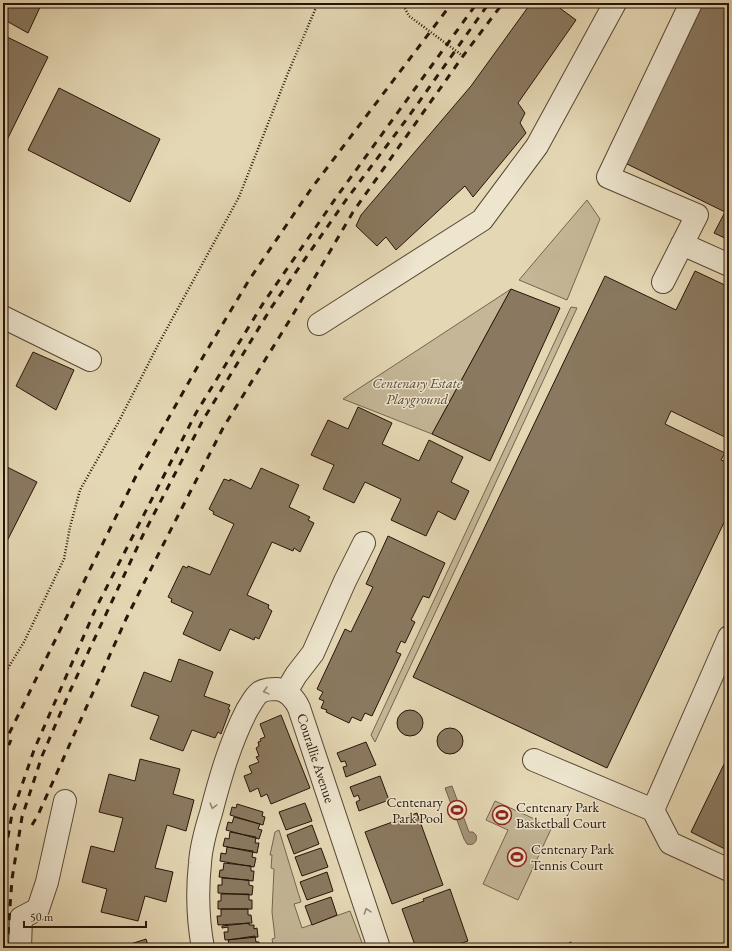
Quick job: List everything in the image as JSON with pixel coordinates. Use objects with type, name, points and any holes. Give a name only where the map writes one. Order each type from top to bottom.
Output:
[{"type":"street","points":[[319,324],[482,220],[537,146],[615,3]]},
{"type":"street","points":[[663,282],[697,215],[608,177],[692,3]]},
{"type":"street","points":[[682,244],[729,266]]},
{"type":"street","points":[[3,317],[90,360]]},
{"type":"street","points":[[203,948],[199,910],[200,863],[205,834],[226,760],[239,726],[253,700],[259,693],[267,689],[279,689],[286,692],[313,653],[345,581],[364,543]]},
{"type":"street","points":[[653,810],[729,637]]},
{"type":"street","name":"Courallie Avenue","points":[[286,692],[296,702],[299,708],[379,948]]},
{"type":"street","points":[[534,760],[653,810],[670,842],[729,870]]},
{"type":"street","points":[[20,948],[21,918],[38,909],[47,882],[65,801]]},
{"type":"path","points":[[3,676],[24,642],[64,559],[70,527],[80,490],[118,423],[159,343],[239,197],[288,73],[318,3]]},
{"type":"path","points":[[402,3],[409,16],[463,56]]},
{"type":"path","points":[[570,942],[573,948]]},
{"type":"green space","points":[[587,200],[600,219],[567,300],[519,280]]},
{"type":"green space","name":"Centenary Estate Playground","points":[[511,289],[432,434],[343,399],[358,389]]},
{"type":"green space","points":[[571,307],[577,308],[375,742],[371,735]]},
{"type":"green space","name":"Centenary Park Tennis Court","points":[[495,801],[552,827],[518,900],[483,884],[508,830],[486,820]]},
{"type":"green space","points":[[279,830],[301,902],[294,904],[302,928],[350,911],[364,948],[274,948],[272,939],[275,938],[272,912],[274,869],[271,868],[272,855],[270,855],[275,832]]},
{"type":"shaded area","name":"Centenary Park Pool","points":[[452,786],[469,832],[473,832],[476,835],[476,841],[473,844],[467,844],[464,839],[445,788]]},
{"type":"building","points":[[3,3],[42,3],[28,33],[3,19]]},
{"type":"building","points":[[531,3],[553,3],[576,20],[518,103],[525,113],[520,123],[526,133],[473,197],[465,186],[396,250],[386,237],[377,246],[356,226],[361,215],[471,86]]},
{"type":"building","points":[[700,3],[729,3],[729,240],[714,233],[725,212],[623,162]]},
{"type":"building","points":[[3,35],[48,57],[3,148]]},
{"type":"building","points":[[59,88],[160,139],[130,202],[28,150]]},
{"type":"building","points":[[695,271],[729,287],[729,439],[671,411],[665,424],[725,453],[721,460],[729,463],[729,512],[607,768],[413,677],[605,276],[676,310]]},
{"type":"building","points":[[511,289],[560,308],[490,461],[432,434]]},
{"type":"building","points":[[33,352],[74,370],[56,410],[16,386]]},
{"type":"building","points":[[358,407],[392,423],[382,444],[419,461],[429,440],[463,457],[451,482],[469,491],[455,520],[438,511],[426,536],[391,520],[401,499],[365,482],[354,503],[323,489],[334,465],[311,455],[328,420],[348,429]]},
{"type":"building","points":[[3,465],[37,482],[3,549]]},
{"type":"building","points":[[261,468],[299,485],[289,507],[310,517],[308,520],[314,523],[300,552],[294,548],[293,551],[272,542],[247,595],[269,605],[268,608],[272,611],[259,639],[255,637],[254,640],[230,629],[220,651],[183,634],[193,612],[171,602],[172,599],[168,597],[183,566],[187,568],[188,566],[210,575],[234,524],[213,514],[214,512],[209,509],[224,479],[230,481],[230,479],[251,489]]},
{"type":"building","points":[[388,536],[445,563],[429,598],[423,596],[411,620],[415,622],[405,643],[401,641],[396,652],[401,654],[372,716],[365,713],[361,721],[352,717],[349,723],[321,708],[324,701],[319,699],[323,692],[317,689],[345,629],[351,632],[373,587],[366,584]]},
{"type":"building","points":[[179,659],[213,672],[204,696],[230,705],[228,709],[230,710],[221,734],[218,732],[215,738],[192,730],[183,751],[150,739],[159,716],[131,706],[144,672],[171,682]]},
{"type":"building","points":[[410,710],[419,714],[423,723],[419,732],[410,736],[401,732],[397,723],[401,714]]},
{"type":"building","points":[[281,715],[310,788],[271,804],[267,794],[261,797],[258,788],[250,792],[244,776],[252,773],[249,766],[259,762],[256,757],[259,756],[256,748],[259,746],[258,742],[261,741],[260,739],[265,737],[260,724]]},
{"type":"building","points":[[450,728],[459,732],[463,741],[459,750],[450,754],[441,750],[437,741],[441,732]]},
{"type":"building","points":[[366,742],[376,765],[346,777],[343,767],[347,766],[345,761],[341,762],[337,753]]},
{"type":"building","points":[[729,754],[729,851],[691,832]]},
{"type":"building","points":[[140,759],[180,769],[173,794],[194,800],[186,831],[167,825],[155,868],[173,872],[166,902],[145,896],[138,921],[101,912],[107,889],[82,882],[91,846],[114,852],[123,818],[99,812],[109,774],[135,781]]},
{"type":"building","points":[[380,776],[389,800],[359,811],[356,802],[360,800],[358,795],[354,797],[350,787]]},
{"type":"building","points":[[305,803],[312,821],[286,830],[279,812]]},
{"type":"building","points":[[237,804],[263,812],[262,816],[265,817],[263,825],[230,815],[232,807],[236,808]]},
{"type":"building","points":[[417,813],[443,885],[392,904],[365,832]]},
{"type":"building","points":[[234,817],[260,824],[258,829],[262,830],[259,839],[226,830],[228,822],[232,823]]},
{"type":"building","points":[[312,825],[319,844],[294,854],[287,835]]},
{"type":"building","points":[[230,832],[256,837],[255,843],[259,843],[257,853],[223,846],[225,838],[229,839]]},
{"type":"building","points":[[227,847],[253,851],[252,857],[256,858],[254,867],[220,861],[221,853],[226,854]]},
{"type":"building","points":[[321,848],[328,867],[302,876],[295,857]]},
{"type":"building","points":[[224,863],[251,866],[251,871],[254,871],[253,881],[219,877],[220,870],[223,870]]},
{"type":"building","points":[[327,872],[333,891],[307,900],[300,882]]},
{"type":"building","points":[[222,878],[249,880],[249,885],[253,886],[252,895],[218,893],[218,885],[222,885]]},
{"type":"building","points":[[450,889],[468,941],[448,948],[416,948],[402,909]]},
{"type":"building","points":[[221,894],[249,894],[249,900],[252,900],[252,909],[218,909],[218,901],[221,901]]},
{"type":"building","points":[[331,897],[337,915],[312,925],[305,906]]},
{"type":"building","points":[[221,909],[248,909],[248,915],[251,915],[252,923],[218,925],[217,916],[221,916]]},
{"type":"building","points":[[249,923],[249,925],[254,925],[254,929],[257,928],[258,937],[225,940],[224,932],[228,932],[228,927],[222,928],[222,926]]},
{"type":"building","points":[[255,936],[256,942],[259,942],[260,948],[230,948],[228,940]]},
{"type":"building","points":[[146,939],[149,948],[118,948]]},
{"type":"railway","points":[[3,746],[138,472],[203,357],[249,280],[311,189],[452,3]]},
{"type":"railway","points":[[3,865],[12,814],[34,750],[96,608],[196,413],[264,302],[338,195],[477,3]]},
{"type":"railway","points":[[7,948],[12,879],[22,817],[42,756],[70,691],[143,535],[203,420],[271,308],[346,200],[409,116],[489,3]]},
{"type":"railway","points":[[32,825],[38,815],[126,619],[223,428],[291,318],[353,212],[463,56],[503,3]]},
{"type":"railway","points":[[3,758],[11,740]]},
{"type":"place","name":"Centenary Park Pool","points":[[457,810]]},
{"type":"place","name":"Centenary Park Basketball Court","points":[[502,815]]},
{"type":"place","name":"Centenary Park Tennis Court","points":[[517,857]]}]
